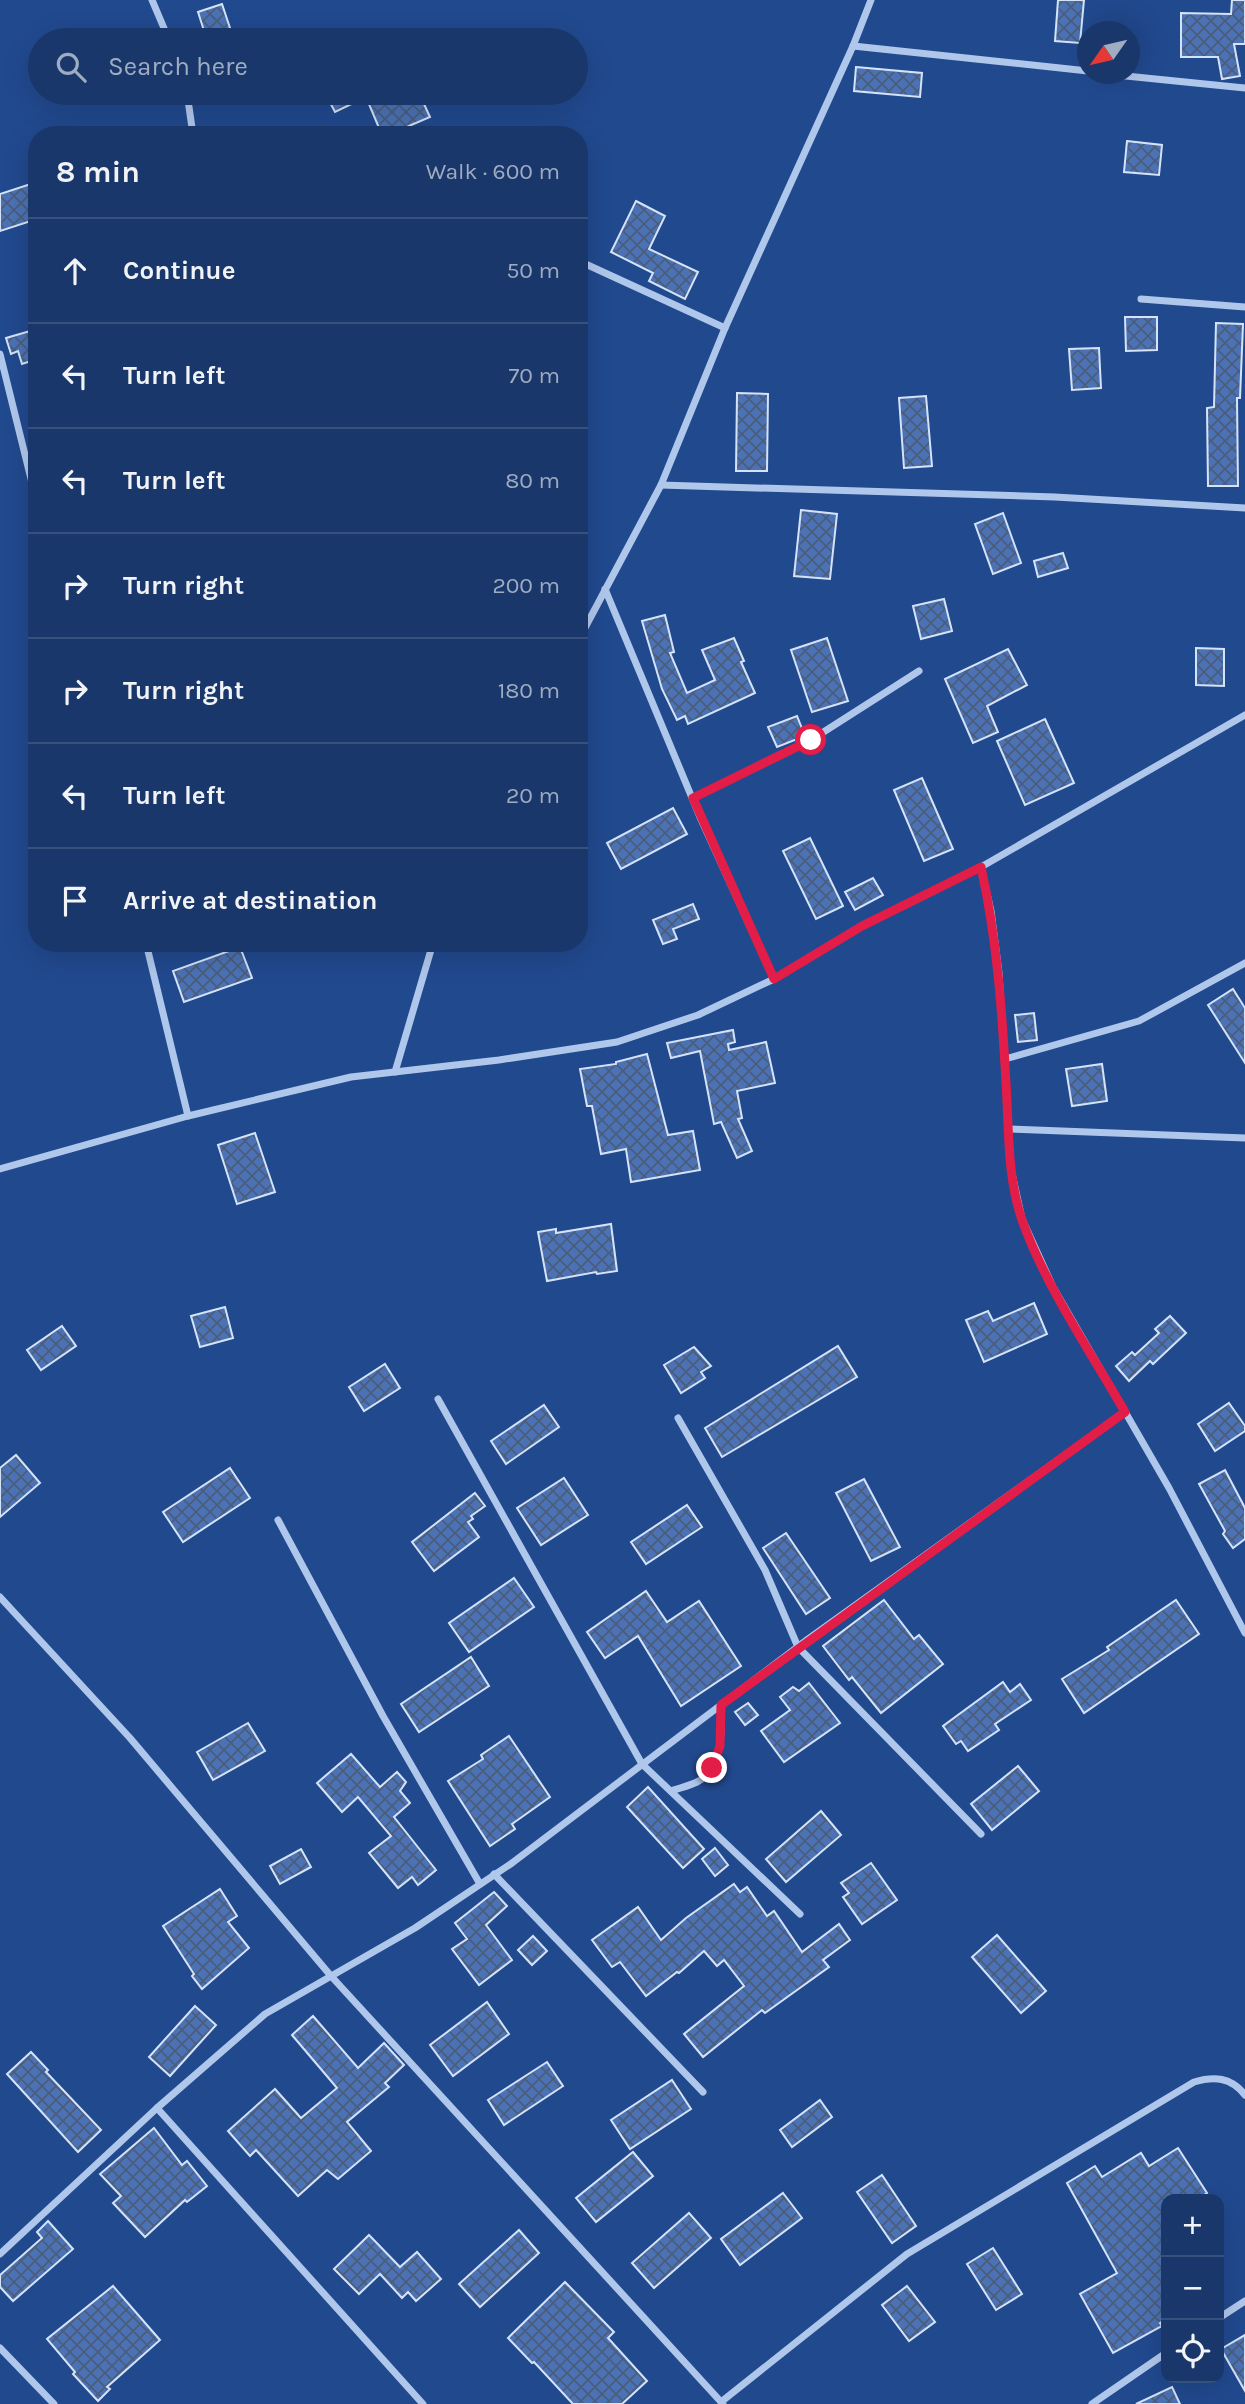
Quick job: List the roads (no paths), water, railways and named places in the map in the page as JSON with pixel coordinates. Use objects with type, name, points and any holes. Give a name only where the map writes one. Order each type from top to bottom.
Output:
[{"type":"street","points":[[152,0],[164,28]]},
{"type":"street","points":[[588,622],[661,485],[725,328],[853,46],[871,0]]},
{"type":"street","points":[[853,46],[1077,70]]},
{"type":"street","points":[[1140,77],[1245,88]]},
{"type":"street","points":[[189,105],[192,126]]},
{"type":"street","points":[[588,265],[725,328]]},
{"type":"street","points":[[1141,299],[1245,307]]},
{"type":"street","points":[[0,354],[28,467]]},
{"type":"street","points":[[661,485],[1055,496],[1245,508]]},
{"type":"street","points":[[605,589],[693,798],[774,979]]},
{"type":"street","points":[[693,798],[811,740],[919,671]]},
{"type":"street","points":[[0,1169],[188,1116],[351,1077],[499,1060],[617,1042],[698,1015],[774,979],[862,926],[981,867],[1245,715]]},
{"type":"street","points":[[981,867],[991,911],[999,973],[1011,1169],[1022,1219],[1053,1287],[1169,1488],[1245,1633]]},
{"type":"street","points":[[148,952],[188,1116]]},
{"type":"street","points":[[395,1072],[430,952]]},
{"type":"street","points":[[1005,1059],[1139,1021],[1245,963]]},
{"type":"street","points":[[1009,1129],[1245,1138]]},
{"type":"street","points":[[438,1399],[642,1764],[800,1914]]},
{"type":"street","points":[[0,2254],[157,2108],[265,2014],[415,1928],[495,1874],[798,1647],[1125,1412]]},
{"type":"street","points":[[678,1418],[765,1570],[798,1647],[981,1834]]},
{"type":"street","points":[[278,1520],[383,1716],[480,1884]]},
{"type":"street","points":[[0,1597],[130,1738],[331,1976],[722,2403],[907,2254],[1194,2082],[1223,2078],[1240,2088],[1245,2095]]},
{"type":"street","points":[[671,1791],[699,1781],[712,1768],[720,1746],[721,1705]]},
{"type":"street","points":[[495,1874],[703,2092]]},
{"type":"street","points":[[157,2108],[423,2404]]},
{"type":"street","points":[[1224,2315],[1245,2301]]},
{"type":"street","points":[[0,2348],[54,2404]]},
{"type":"street","points":[[1092,2404],[1161,2356]]}]
